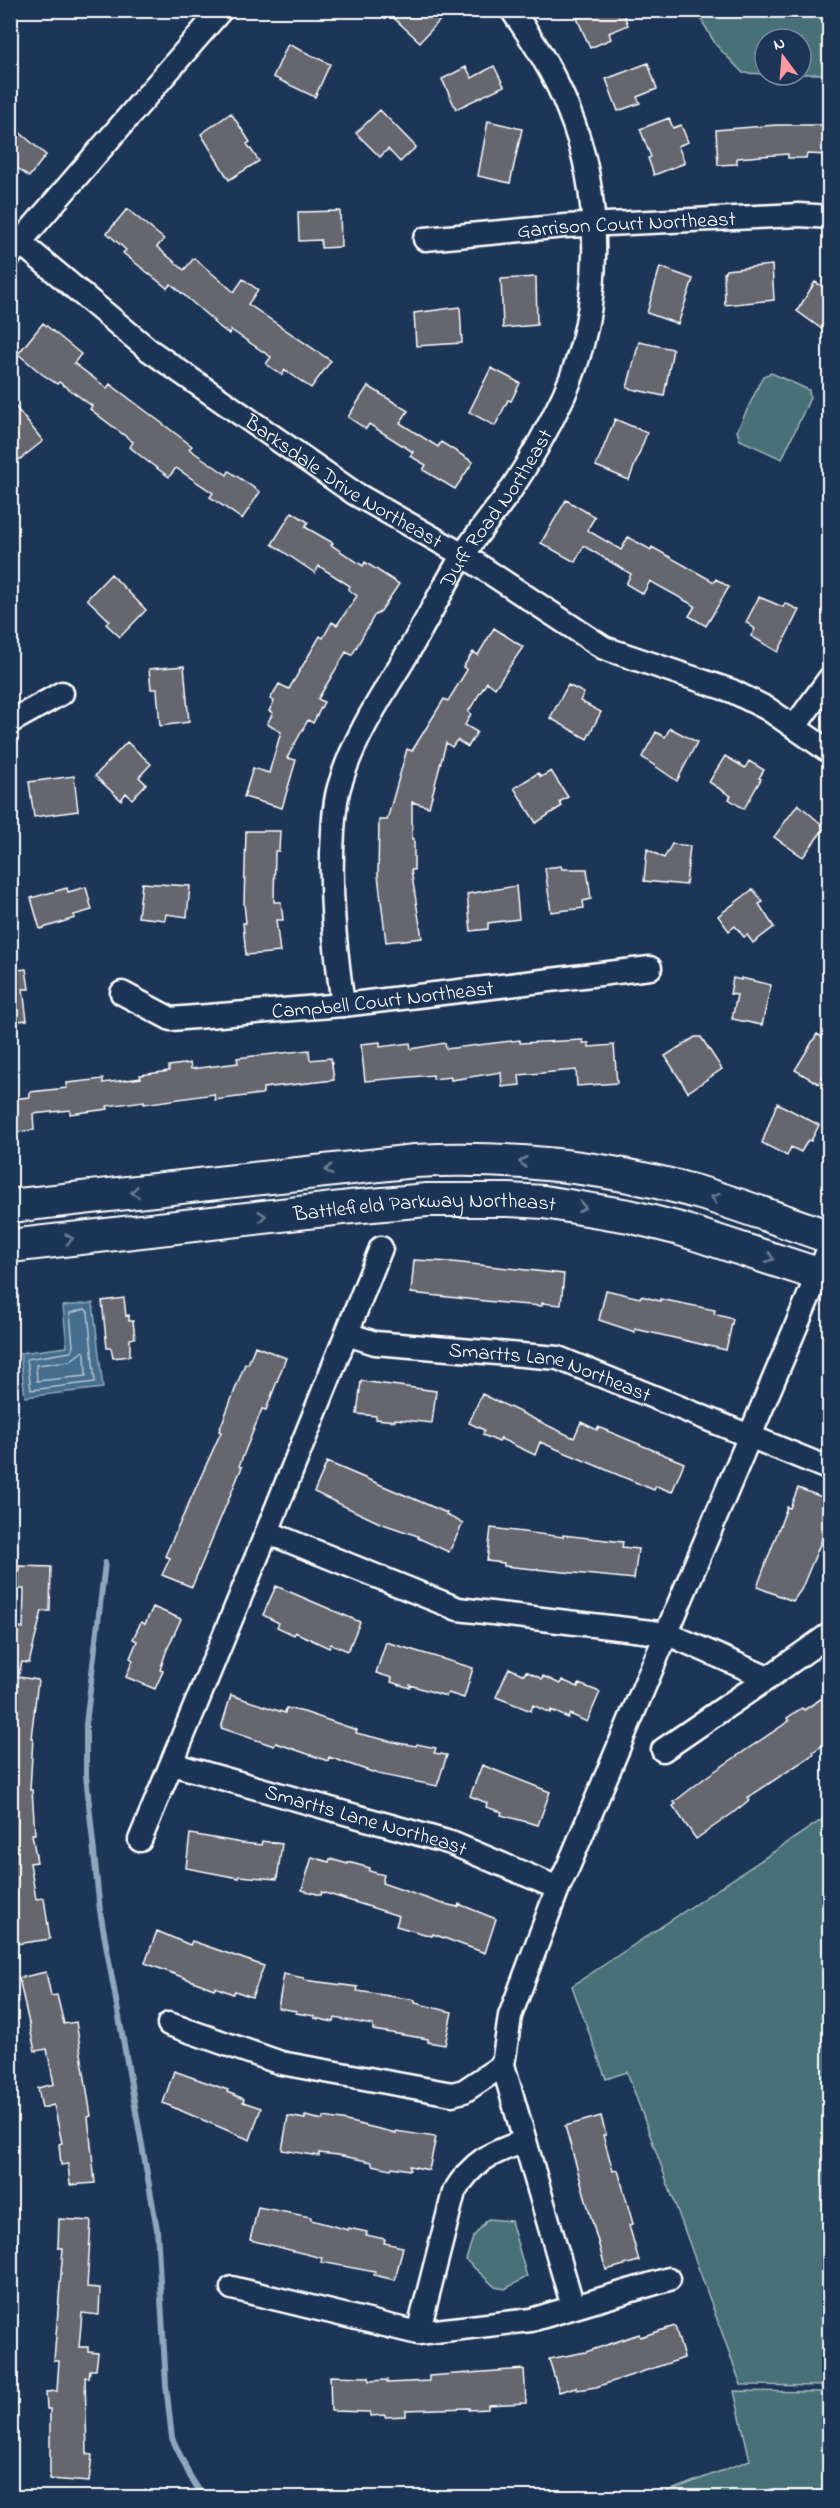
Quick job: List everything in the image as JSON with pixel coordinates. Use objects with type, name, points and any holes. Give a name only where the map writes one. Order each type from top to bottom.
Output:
[{"type":"main road","name":"Battlefield Parkway Northeast","points":[[10,1206],[361,1166],[471,1159],[552,1164],[649,1181],[751,1209],[830,1237]]},
{"type":"main road","name":"Battlefield Parkway Northeast","points":[[10,1246],[330,1209],[427,1200],[476,1199],[544,1202],[629,1216],[825,1266]]},
{"type":"street","points":[[14,244],[221,10]]},
{"type":"street","name":"Duff Road Northeast","points":[[343,1005],[334,940],[331,894],[333,837],[339,788],[347,762],[373,710],[463,555],[510,491],[537,447],[564,393],[582,344],[590,296],[593,226],[584,160],[569,111],[538,47],[512,10]]},
{"type":"street","name":"Garrison Court Northeast","points":[[425,239],[566,226],[799,215],[830,217]]},
{"type":"street","name":"Barksdale Drive Northeast","points":[[14,244],[149,350],[354,493],[463,555],[604,648],[732,691],[768,709],[830,752]]},
{"type":"street","points":[[795,726],[830,678]]},
{"type":"street","points":[[10,722],[62,693]]},
{"type":"street","name":"Campbell Court Northeast","points":[[122,993],[171,1019],[343,1005],[650,968]]},
{"type":"street","points":[[140,1840],[381,1248]]},
{"type":"street","points":[[573,2307],[523,2142],[503,2065],[510,2016],[558,1888],[668,1634],[748,1435],[825,1266]]},
{"type":"street","name":"Smartts Lane Northeast","points":[[347,1334],[375,1343],[558,1358],[830,1469]]},
{"type":"street","points":[[267,1532],[458,1610],[668,1634],[768,1678]]},
{"type":"street","points":[[663,1750],[830,1634]]},
{"type":"street","name":"Smartts Lane Northeast","points":[[172,1764],[451,1843],[558,1888]]},
{"type":"street","points":[[169,2024],[281,2063],[452,2094],[464,2091],[503,2065]]},
{"type":"street","points":[[418,2333],[454,2192],[463,2176],[478,2162],[494,2152],[523,2142]]},
{"type":"street","points":[[232,2288],[418,2333],[531,2320],[669,2279]]},
{"type":"green space","points":[[696,11],[829,11],[829,74],[813,74],[813,27],[753,27],[753,73],[743,73],[716,45]]},
{"type":"green space","points":[[771,373],[809,390],[810,398],[782,459],[740,440],[737,431],[763,376]]},
{"type":"green space","points":[[829,1815],[829,2386],[741,2385],[627,2072],[606,2079],[572,1986]]},
{"type":"green space","points":[[488,2219],[511,2221],[527,2277],[505,2289],[495,2287],[466,2260],[473,2237]]},
{"type":"green space","points":[[734,2391],[829,2392],[829,2497],[653,2497],[750,2460]]},
{"type":"water","points":[[93,1303],[103,1388],[25,1397],[20,1353],[67,1347],[63,1306]]},
{"type":"building","points":[[385,10],[434,10],[442,18],[420,42]]},
{"type":"building","points":[[593,10],[622,10],[628,25],[609,33],[611,39],[590,48],[577,18]]},
{"type":"building","points":[[288,44],[330,64],[315,97],[273,77]]},
{"type":"building","points":[[648,63],[657,89],[637,97],[640,103],[618,111],[606,79]]},
{"type":"building","points":[[494,66],[504,86],[456,109],[442,79],[466,67],[472,78]]},
{"type":"building","points":[[380,110],[416,147],[400,162],[388,149],[380,157],[356,133]]},
{"type":"building","points":[[231,113],[259,161],[229,180],[201,134]]},
{"type":"building","points":[[669,118],[673,128],[681,125],[688,142],[678,146],[685,163],[654,175],[648,158],[651,157],[640,129]]},
{"type":"building","points":[[488,121],[522,129],[510,183],[478,176]]},
{"type":"building","points":[[10,124],[46,155],[29,177],[10,162]]},
{"type":"building","points":[[776,125],[830,125],[830,155],[807,154],[806,158],[788,158],[788,154],[737,158],[737,164],[718,165],[716,130]]},
{"type":"building","points":[[127,209],[164,239],[157,247],[184,270],[194,258],[234,292],[243,279],[258,290],[248,304],[331,361],[311,388],[285,370],[282,375],[266,364],[271,357],[231,330],[229,334],[171,284],[167,288],[123,253],[126,250],[107,233]]},
{"type":"building","points":[[340,211],[341,247],[321,248],[321,240],[299,241],[298,212]]},
{"type":"building","points":[[772,265],[774,300],[725,305],[724,273],[726,270]]},
{"type":"building","points":[[660,267],[693,279],[678,324],[647,313]]},
{"type":"building","points":[[536,277],[537,325],[503,328],[501,279]]},
{"type":"building","points":[[815,282],[830,291],[830,335],[797,311]]},
{"type":"building","points":[[460,307],[462,343],[416,346],[414,313]]},
{"type":"building","points":[[43,323],[81,354],[74,363],[107,388],[110,384],[192,446],[189,449],[227,475],[229,471],[260,492],[242,519],[210,497],[213,493],[176,468],[169,477],[143,458],[130,447],[133,442],[90,409],[92,406],[59,382],[57,384],[42,374],[18,354]]},
{"type":"building","points":[[639,342],[673,349],[664,396],[627,388]]},
{"type":"building","points":[[491,368],[520,383],[511,401],[508,400],[495,426],[469,412]]},
{"type":"building","points":[[368,386],[408,411],[400,423],[438,447],[441,442],[473,462],[455,489],[423,470],[426,465],[410,456],[413,452],[369,424],[366,429],[348,417]]},
{"type":"building","points":[[10,400],[43,441],[19,460],[10,448]]},
{"type":"building","points":[[615,419],[647,433],[629,480],[596,466]]},
{"type":"building","points":[[566,500],[595,517],[587,530],[621,550],[628,537],[651,550],[652,547],[714,582],[716,579],[729,587],[706,626],[689,616],[695,606],[650,581],[643,594],[626,584],[631,574],[584,546],[575,562],[541,543]]},
{"type":"building","points":[[292,512],[308,522],[305,527],[333,543],[331,545],[363,566],[365,562],[399,584],[381,611],[374,616],[352,655],[346,652],[318,699],[324,702],[313,723],[308,720],[287,758],[296,760],[282,808],[244,797],[253,768],[269,773],[281,732],[267,724],[273,713],[269,711],[274,701],[270,699],[279,684],[289,689],[320,636],[323,638],[332,622],[337,625],[357,596],[348,589],[350,586],[319,566],[315,573],[272,544]]},
{"type":"building","points":[[111,574],[146,610],[120,637],[106,624],[110,621],[87,599]]},
{"type":"building","points":[[759,597],[783,607],[785,603],[799,610],[778,652],[751,636],[755,629],[746,622]]},
{"type":"building","points":[[494,628],[523,647],[495,688],[487,682],[468,712],[471,714],[465,725],[477,732],[468,747],[457,740],[452,747],[446,743],[429,807],[412,802],[414,870],[411,870],[422,938],[386,942],[378,875],[379,820],[387,820],[407,749],[412,751],[444,699],[448,701],[467,670],[463,667],[473,652],[478,655]]},
{"type":"building","points":[[184,666],[189,722],[160,726],[157,689],[151,689],[149,669]]},
{"type":"building","points":[[568,685],[584,693],[580,701],[601,712],[587,739],[550,718]]},
{"type":"building","points":[[670,728],[697,742],[677,781],[642,757],[656,732],[665,737]]},
{"type":"building","points":[[127,742],[151,764],[139,777],[146,784],[132,799],[126,793],[121,800],[95,776]]},
{"type":"building","points":[[725,756],[745,768],[749,761],[764,770],[744,809],[729,799],[731,796],[709,782]]},
{"type":"building","points":[[551,771],[568,797],[559,802],[562,806],[536,823],[514,788],[538,773],[541,777]]},
{"type":"building","points":[[74,776],[78,811],[34,817],[29,782]]},
{"type":"building","points":[[798,804],[825,827],[803,857],[774,837]]},
{"type":"building","points":[[246,831],[280,831],[279,851],[275,851],[274,902],[281,902],[283,920],[276,920],[280,952],[246,955],[243,923],[246,923],[244,903]]},
{"type":"building","points":[[672,844],[690,846],[686,885],[644,881],[647,849],[664,858]]},
{"type":"building","points":[[561,866],[562,869],[587,869],[591,899],[583,901],[584,908],[551,912],[545,868]]},
{"type":"building","points":[[142,883],[190,886],[187,917],[166,914],[165,920],[138,917]]},
{"type":"building","points":[[516,886],[519,919],[488,923],[488,929],[471,931],[467,894]]},
{"type":"building","points":[[86,887],[92,910],[40,929],[31,898],[67,888],[68,892]]},
{"type":"building","points":[[753,889],[763,902],[759,904],[774,927],[753,943],[747,935],[744,937],[735,926],[729,931],[718,916]]},
{"type":"building","points":[[26,969],[29,989],[23,989],[27,1020],[10,1022],[10,971]]},
{"type":"building","points":[[733,978],[771,985],[762,1025],[732,1019],[737,995],[730,994]]},
{"type":"building","points":[[817,1034],[830,1042],[830,1080],[823,1077],[819,1084],[795,1070]]},
{"type":"building","points":[[695,1037],[701,1037],[722,1069],[688,1092],[665,1056]]},
{"type":"building","points":[[520,1040],[520,1043],[583,1040],[583,1043],[589,1043],[589,1047],[614,1045],[617,1083],[577,1086],[576,1070],[519,1075],[520,1085],[502,1087],[501,1072],[451,1080],[451,1077],[433,1079],[433,1075],[365,1081],[361,1044],[380,1042],[380,1047],[410,1043],[411,1049],[445,1043],[446,1049]]},
{"type":"building","points":[[309,1050],[310,1060],[331,1058],[334,1080],[263,1088],[261,1094],[215,1100],[214,1094],[144,1104],[144,1101],[107,1106],[108,1109],[70,1114],[70,1110],[33,1114],[34,1130],[10,1133],[10,1099],[30,1097],[30,1092],[67,1088],[67,1083],[103,1079],[103,1083],[141,1078],[140,1075],[169,1071],[169,1066],[190,1063],[191,1069],[238,1063],[237,1058]]},
{"type":"building","points":[[777,1103],[819,1125],[811,1141],[808,1140],[801,1152],[791,1147],[787,1156],[762,1143]]},
{"type":"building","points":[[414,1260],[564,1274],[561,1305],[504,1303],[411,1293]]},
{"type":"building","points":[[606,1290],[715,1310],[714,1314],[733,1319],[726,1350],[635,1329],[635,1332],[599,1320]]},
{"type":"building","points":[[124,1298],[126,1316],[129,1315],[129,1321],[133,1321],[135,1338],[130,1339],[130,1356],[113,1358],[111,1348],[107,1348],[102,1301]]},
{"type":"building","points":[[255,1346],[286,1358],[266,1410],[262,1409],[239,1466],[242,1467],[192,1587],[162,1575],[170,1558],[165,1556],[221,1432],[219,1431],[245,1364],[248,1364]]},
{"type":"building","points":[[361,1381],[436,1391],[432,1423],[376,1419],[376,1416],[357,1414]]},
{"type":"building","points":[[482,1394],[574,1438],[581,1422],[684,1463],[672,1492],[656,1486],[654,1490],[540,1442],[535,1455],[501,1437],[499,1442],[483,1435],[484,1430],[469,1423]]},
{"type":"building","points":[[327,1462],[447,1513],[446,1515],[463,1523],[449,1552],[418,1536],[380,1523],[314,1492]]},
{"type":"building","points":[[798,1488],[830,1500],[830,1520],[801,1590],[793,1601],[757,1587],[787,1507],[790,1508]]},
{"type":"building","points":[[491,1528],[623,1542],[622,1547],[638,1549],[634,1579],[504,1566],[504,1563],[487,1561]]},
{"type":"building","points":[[19,1566],[51,1567],[50,1611],[42,1611],[29,1663],[22,1662],[18,1677],[38,1680],[31,1738],[33,1738],[30,1790],[32,1790],[35,1834],[32,1834],[37,1862],[30,1863],[36,1899],[44,1898],[50,1939],[16,1944],[13,1923],[10,1924],[10,1625],[23,1628],[24,1589],[19,1589]]},
{"type":"building","points":[[276,1586],[360,1622],[348,1651],[331,1644],[329,1648],[295,1632],[294,1635],[277,1627],[279,1623],[263,1615]]},
{"type":"building","points":[[153,1607],[181,1619],[166,1652],[160,1670],[163,1671],[155,1689],[126,1677],[137,1641],[133,1639],[141,1622],[145,1624]]},
{"type":"building","points":[[386,1642],[473,1668],[464,1698],[448,1693],[446,1696],[410,1685],[410,1688],[391,1682],[392,1678],[376,1673]]},
{"type":"building","points":[[509,1668],[524,1675],[526,1671],[542,1679],[543,1676],[560,1684],[562,1680],[578,1687],[579,1684],[600,1692],[587,1722],[570,1714],[568,1718],[551,1710],[550,1713],[533,1705],[531,1711],[496,1697]]},
{"type":"building","points":[[830,1693],[830,1740],[813,1752],[814,1754],[747,1798],[749,1800],[733,1813],[696,1839],[673,1806],[676,1804],[674,1802],[706,1777],[789,1721],[787,1718]]},
{"type":"building","points":[[231,1695],[285,1713],[286,1708],[304,1712],[357,1730],[356,1733],[398,1743],[436,1748],[434,1753],[447,1755],[437,1786],[378,1774],[329,1757],[328,1761],[276,1743],[274,1746],[221,1728]]},
{"type":"building","points":[[482,1765],[550,1792],[538,1825],[501,1815],[502,1812],[486,1807],[487,1803],[470,1796]]},
{"type":"building","points":[[190,1834],[242,1843],[261,1845],[262,1841],[282,1844],[277,1879],[239,1876],[239,1878],[186,1868]]},
{"type":"building","points":[[312,1857],[370,1868],[369,1871],[384,1875],[382,1883],[440,1903],[458,1907],[459,1904],[496,1919],[485,1953],[433,1934],[432,1936],[396,1926],[399,1916],[322,1892],[321,1895],[302,1890]]},
{"type":"building","points":[[157,1931],[190,1945],[192,1941],[264,1966],[252,1997],[235,1991],[233,1994],[215,1987],[214,1989],[145,1963]]},
{"type":"building","points":[[46,1972],[51,1996],[57,1995],[64,2024],[76,2022],[91,2116],[88,2117],[95,2183],[70,2185],[68,2164],[61,2165],[59,2144],[62,2143],[54,2105],[42,2108],[38,2088],[54,2084],[47,2049],[35,2051],[19,1978]]},
{"type":"building","points":[[284,1974],[304,1978],[304,1980],[358,1987],[357,1991],[415,2000],[415,2003],[452,2012],[445,2045],[428,2042],[428,2039],[373,2030],[373,2025],[335,2018],[334,2022],[278,2008]]},
{"type":"building","points":[[174,2071],[228,2090],[227,2092],[244,2099],[243,2102],[261,2108],[250,2140],[163,2103]]},
{"type":"building","points":[[288,2116],[305,2119],[305,2116],[323,2120],[324,2117],[396,2133],[396,2131],[436,2137],[429,2170],[410,2166],[410,2170],[392,2167],[391,2169],[372,2165],[372,2162],[338,2155],[319,2153],[319,2156],[282,2150]]},
{"type":"building","points":[[601,2116],[606,2135],[603,2135],[613,2171],[618,2170],[633,2224],[629,2225],[639,2261],[606,2270],[565,2126]]},
{"type":"building","points":[[258,2207],[311,2217],[311,2220],[348,2230],[348,2228],[367,2232],[366,2235],[385,2239],[384,2243],[403,2247],[395,2280],[374,2275],[375,2272],[321,2262],[322,2258],[250,2240]]},
{"type":"building","points":[[59,2219],[91,2221],[87,2287],[100,2288],[99,2315],[82,2313],[79,2347],[88,2347],[88,2352],[98,2353],[96,2370],[90,2370],[89,2378],[85,2377],[87,2454],[92,2455],[89,2482],[50,2479],[50,2409],[47,2409],[46,2392],[57,2391],[59,2361],[54,2361],[63,2248],[58,2248]]},
{"type":"building","points":[[675,2326],[684,2358],[596,2387],[577,2390],[576,2387],[559,2392],[549,2359],[586,2352],[639,2334],[640,2337]]},
{"type":"building","points":[[524,2369],[526,2403],[488,2405],[488,2409],[406,2410],[406,2416],[385,2417],[385,2415],[370,2416],[370,2412],[331,2411],[330,2376],[369,2377],[369,2381],[387,2380],[387,2383],[429,2381],[429,2376]]},
{"type":"waterway","points":[[105,1563],[86,1724],[86,1775],[100,1911],[157,2229],[166,2385],[172,2438],[190,2476],[204,2498]]}]
